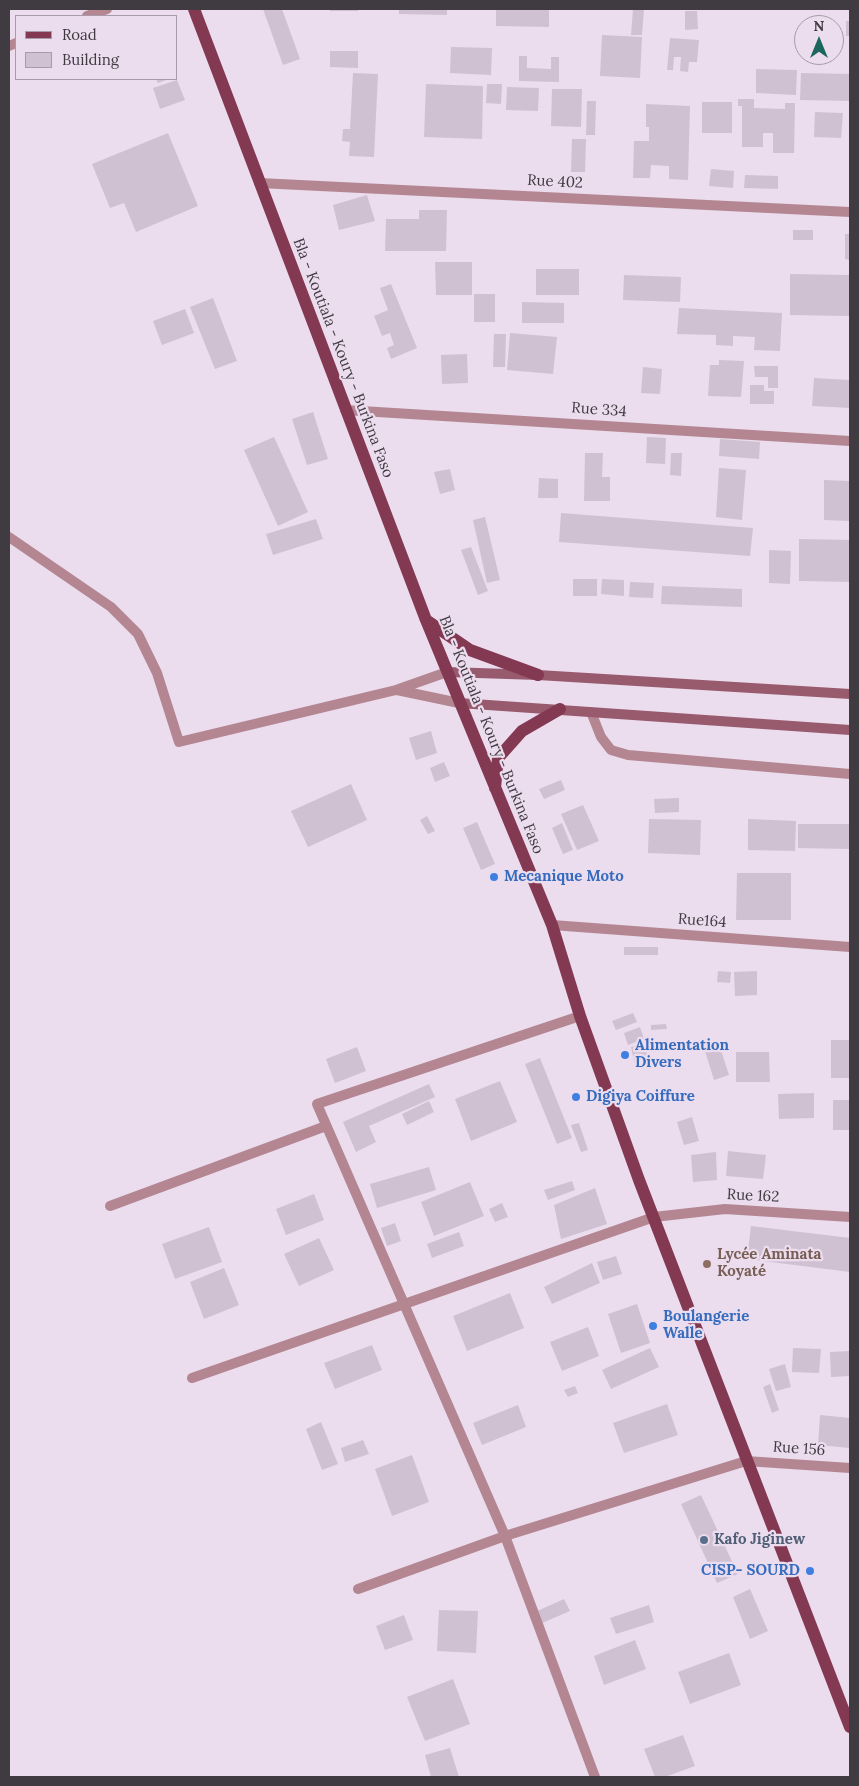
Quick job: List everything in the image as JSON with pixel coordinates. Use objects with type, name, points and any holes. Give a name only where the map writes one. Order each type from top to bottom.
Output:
[{"type":"main road","name":"Bla - Koutiala - Koury - Burkina Faso","points":[[194,9],[426,620],[495,791],[552,925],[580,1016],[654,1218],[850,1727]]},
{"type":"main road","points":[[426,620],[470,650],[538,675]]},
{"type":"main road","points":[[447,672],[538,675],[850,694]]},
{"type":"main road","points":[[459,703],[850,730]]},
{"type":"main road","points":[[495,791],[498,758],[522,731],[560,709]]},
{"type":"street","points":[[90,15],[107,9]]},
{"type":"street","name":"Rue 402","points":[[259,183],[850,212]]},
{"type":"street","name":"Rue 334","points":[[345,410],[850,441]]},
{"type":"street","points":[[9,537],[111,607],[138,634],[157,673],[179,742],[396,690],[447,672]]},
{"type":"street","points":[[396,690],[459,703]]},
{"type":"street","points":[[591,712],[601,738],[611,750],[628,755],[850,774]]},
{"type":"street","name":"Rue164","points":[[552,925],[850,947]]},
{"type":"street","points":[[580,1016],[317,1104],[505,1536],[595,1777]]},
{"type":"street","points":[[110,1206],[326,1126]]},
{"type":"street","name":"Rue 162","points":[[192,1378],[654,1218],[725,1209],[850,1217]]},
{"type":"street","points":[[358,1590],[505,1536],[746,1460]]},
{"type":"street","name":"Rue 156","points":[[746,1460],[850,1468]]},
{"type":"building","points":[[263,9],[282,9],[300,59],[283,65]]},
{"type":"building","points":[[330,9],[358,9],[358,11],[330,11]]},
{"type":"building","points":[[399,9],[447,9],[447,15],[399,14]]},
{"type":"building","points":[[496,9],[549,9],[549,27],[496,26]]},
{"type":"building","points":[[633,9],[644,9],[642,35],[631,35]]},
{"type":"building","points":[[685,11],[697,11],[698,29],[685,30]]},
{"type":"building","points":[[846,21],[850,21],[850,36],[846,36]]},
{"type":"building","points":[[602,35],[642,37],[640,78],[600,76]]},
{"type":"building","points":[[670,38],[699,40],[697,62],[689,62],[688,72],[680,71],[681,57],[674,57],[673,70],[667,70]]},
{"type":"building","points":[[451,47],[492,48],[491,75],[450,73]]},
{"type":"building","points":[[330,51],[358,51],[358,68],[330,67]]},
{"type":"building","points":[[519,56],[527,56],[527,68],[551,69],[551,57],[559,57],[559,82],[519,81]]},
{"type":"building","points":[[756,69],[797,70],[796,95],[756,93]]},
{"type":"building","points":[[353,73],[378,74],[374,157],[349,156],[350,142],[342,141],[343,129],[350,129]]},
{"type":"building","points":[[801,73],[850,74],[850,101],[800,100]]},
{"type":"building","points":[[177,80],[185,100],[160,109],[153,88]]},
{"type":"building","points":[[426,84],[483,86],[482,139],[424,137]]},
{"type":"building","points":[[487,84],[502,84],[501,104],[486,103]]},
{"type":"building","points":[[507,87],[539,88],[538,111],[506,110]]},
{"type":"building","points":[[552,89],[582,89],[581,127],[551,126]]},
{"type":"building","points":[[738,99],[754,99],[754,108],[785,109],[785,103],[795,103],[794,153],[773,153],[773,133],[763,133],[763,147],[742,147],[742,106],[738,106]]},
{"type":"building","points":[[587,101],[596,101],[595,135],[586,135]]},
{"type":"building","points":[[702,102],[732,102],[732,133],[702,133]]},
{"type":"building","points":[[646,104],[690,106],[688,180],[669,179],[669,166],[651,165],[650,178],[633,178],[634,141],[649,141],[649,127],[646,127]]},
{"type":"building","points":[[815,112],[843,113],[841,138],[814,137]]},
{"type":"building","points":[[168,133],[198,206],[136,232],[124,203],[110,208],[92,164]]},
{"type":"building","points":[[572,139],[586,139],[585,172],[571,172]]},
{"type":"building","points":[[711,169],[734,171],[733,188],[709,186]]},
{"type":"building","points":[[745,175],[778,176],[778,189],[744,188]]},
{"type":"building","points":[[367,195],[375,221],[339,230],[333,205]]},
{"type":"building","points":[[419,210],[447,210],[446,251],[385,251],[386,219],[419,219]]},
{"type":"building","points":[[793,230],[813,230],[813,240],[793,240]]},
{"type":"building","points":[[845,234],[850,234],[850,260],[845,259]]},
{"type":"building","points":[[435,262],[472,262],[472,295],[436,295]]},
{"type":"building","points":[[536,269],[579,269],[579,295],[536,295]]},
{"type":"building","points":[[790,274],[850,275],[849,316],[790,315]]},
{"type":"building","points":[[624,275],[681,277],[680,302],[623,300]]},
{"type":"building","points":[[391,284],[417,348],[391,359],[387,348],[394,345],[390,333],[382,336],[374,316],[388,310],[380,288]]},
{"type":"building","points":[[474,294],[495,294],[495,322],[474,322]]},
{"type":"building","points":[[213,298],[237,361],[215,369],[190,307]]},
{"type":"building","points":[[522,302],[564,303],[564,323],[522,323]]},
{"type":"building","points":[[679,308],[782,313],[780,351],[754,350],[755,337],[733,336],[733,346],[716,345],[716,335],[677,334]]},
{"type":"building","points":[[185,309],[194,333],[162,345],[153,321]]},
{"type":"building","points":[[510,333],[557,337],[553,374],[507,370]]},
{"type":"building","points":[[494,334],[506,334],[505,367],[493,367]]},
{"type":"building","points":[[467,354],[468,383],[442,384],[441,355]]},
{"type":"building","points":[[719,360],[744,361],[741,397],[708,396],[710,365],[719,365]]},
{"type":"building","points":[[754,366],[778,366],[778,388],[768,388],[768,377],[755,377]]},
{"type":"building","points":[[643,367],[662,369],[660,394],[641,393]]},
{"type":"building","points":[[814,378],[850,380],[850,408],[812,406]]},
{"type":"building","points":[[750,385],[764,385],[764,391],[774,391],[774,404],[750,404]]},
{"type":"building","points":[[313,412],[328,459],[307,465],[292,419]]},
{"type":"building","points":[[274,437],[308,512],[278,526],[244,450]]},
{"type":"building","points":[[647,437],[666,438],[665,464],[646,463]]},
{"type":"building","points":[[720,439],[760,442],[759,459],[719,456]]},
{"type":"building","points":[[585,453],[603,453],[602,477],[610,477],[610,501],[584,501]]},
{"type":"building","points":[[671,453],[682,453],[681,476],[670,475]]},
{"type":"building","points":[[719,468],[746,470],[742,520],[716,517]]},
{"type":"building","points":[[450,469],[455,490],[440,494],[434,472]]},
{"type":"building","points":[[539,478],[558,479],[558,498],[538,498]]},
{"type":"building","points":[[824,480],[850,481],[850,521],[824,520]]},
{"type":"building","points":[[561,513],[753,528],[750,556],[559,542]]},
{"type":"building","points":[[485,517],[500,580],[487,583],[473,520]]},
{"type":"building","points":[[316,519],[323,539],[273,555],[266,534]]},
{"type":"building","points":[[799,539],[850,540],[850,582],[799,581]]},
{"type":"building","points":[[471,547],[488,591],[478,595],[461,550]]},
{"type":"building","points":[[769,550],[791,551],[790,584],[769,583]]},
{"type":"building","points":[[573,579],[597,579],[597,596],[573,596]]},
{"type":"building","points":[[602,579],[624,580],[624,596],[601,594]]},
{"type":"building","points":[[630,582],[654,583],[653,598],[629,597]]},
{"type":"building","points":[[662,586],[742,589],[742,607],[661,604]]},
{"type":"building","points":[[431,731],[437,753],[416,760],[409,738]]},
{"type":"building","points":[[444,762],[450,776],[435,782],[430,768]]},
{"type":"building","points":[[561,780],[565,790],[544,799],[539,789]]},
{"type":"building","points":[[351,784],[367,820],[308,847],[291,811]]},
{"type":"building","points":[[679,798],[679,812],[655,813],[654,799]]},
{"type":"building","points":[[583,805],[599,841],[577,850],[561,814]]},
{"type":"building","points":[[427,816],[435,831],[428,834],[420,820]]},
{"type":"building","points":[[649,819],[701,820],[700,855],[648,853]]},
{"type":"building","points":[[748,819],[796,821],[795,851],[748,850]]},
{"type":"building","points":[[477,822],[495,864],[481,870],[463,828]]},
{"type":"building","points":[[562,823],[573,850],[563,854],[552,828]]},
{"type":"building","points":[[798,824],[850,824],[850,849],[798,848]]},
{"type":"building","points":[[737,873],[791,873],[791,920],[736,920]]},
{"type":"building","points":[[624,947],[658,947],[658,955],[624,955]]},
{"type":"building","points":[[718,971],[731,972],[730,983],[717,982]]},
{"type":"building","points":[[757,971],[757,995],[735,996],[734,972]]},
{"type":"building","points":[[633,1013],[637,1022],[616,1030],[612,1021]]},
{"type":"building","points":[[666,1024],[667,1029],[651,1030],[651,1025]]},
{"type":"building","points":[[640,1027],[644,1039],[628,1045],[624,1033]]},
{"type":"building","points":[[831,1040],[850,1040],[850,1078],[831,1078]]},
{"type":"building","points":[[645,1044],[649,1062],[635,1065],[631,1047]]},
{"type":"building","points":[[357,1047],[366,1071],[335,1083],[326,1059]]},
{"type":"building","points":[[720,1047],[729,1075],[714,1080],[705,1051]]},
{"type":"building","points":[[736,1052],[769,1052],[770,1082],[736,1082]]},
{"type":"building","points":[[540,1058],[572,1138],[557,1144],[525,1064]]},
{"type":"building","points":[[500,1081],[517,1122],[471,1141],[455,1099]]},
{"type":"building","points":[[429,1084],[435,1097],[369,1126],[376,1142],[356,1152],[343,1122]]},
{"type":"building","points":[[814,1093],[814,1118],[779,1119],[778,1094]]},
{"type":"building","points":[[833,1100],[850,1100],[850,1130],[833,1130]]},
{"type":"building","points":[[429,1101],[434,1112],[407,1125],[402,1114]]},
{"type":"building","points":[[692,1117],[699,1141],[684,1145],[677,1122]]},
{"type":"building","points":[[579,1123],[588,1150],[581,1152],[571,1125]]},
{"type":"building","points":[[728,1151],[766,1155],[763,1179],[726,1176]]},
{"type":"building","points":[[716,1152],[717,1180],[693,1182],[691,1155]]},
{"type":"building","points":[[429,1167],[436,1190],[377,1208],[370,1184]]},
{"type":"building","points":[[572,1181],[575,1190],[548,1200],[544,1190]]},
{"type":"building","points":[[470,1182],[484,1216],[434,1236],[421,1202]]},
{"type":"building","points":[[595,1188],[607,1224],[561,1239],[554,1205]]},
{"type":"building","points":[[314,1194],[324,1220],[286,1235],[276,1209]]},
{"type":"building","points":[[502,1203],[508,1217],[495,1222],[489,1209]]},
{"type":"building","points":[[395,1223],[401,1241],[387,1246],[381,1228]]},
{"type":"building","points":[[751,1226],[850,1238],[850,1272],[747,1259]]},
{"type":"building","points":[[209,1227],[222,1262],[175,1279],[162,1244]]},
{"type":"building","points":[[459,1232],[464,1246],[432,1258],[427,1244]]},
{"type":"building","points":[[319,1238],[334,1270],[299,1286],[284,1254]]},
{"type":"building","points":[[616,1256],[622,1274],[603,1280],[597,1262]]},
{"type":"building","points":[[592,1263],[600,1283],[552,1304],[544,1287]]},
{"type":"building","points":[[224,1268],[239,1305],[204,1319],[190,1282]]},
{"type":"building","points":[[510,1293],[524,1328],[467,1351],[453,1316]]},
{"type":"building","points":[[637,1304],[650,1343],[621,1353],[608,1314]]},
{"type":"building","points":[[588,1327],[599,1356],[562,1371],[550,1342]]},
{"type":"building","points":[[372,1345],[382,1370],[335,1389],[324,1363]]},
{"type":"building","points":[[650,1348],[659,1367],[611,1389],[602,1370]]},
{"type":"building","points":[[793,1348],[821,1349],[819,1373],[792,1372]]},
{"type":"building","points":[[850,1351],[850,1376],[831,1377],[830,1352]]},
{"type":"building","points":[[785,1364],[791,1387],[776,1391],[769,1369]]},
{"type":"building","points":[[770,1384],[779,1410],[772,1413],[763,1387]]},
{"type":"building","points":[[575,1386],[578,1393],[568,1397],[564,1390]]},
{"type":"building","points":[[667,1404],[678,1435],[624,1453],[613,1423]]},
{"type":"building","points":[[518,1405],[526,1427],[482,1445],[473,1423]]},
{"type":"building","points":[[820,1415],[850,1418],[850,1448],[818,1445]]},
{"type":"building","points":[[321,1422],[338,1464],[322,1470],[306,1429]]},
{"type":"building","points":[[363,1440],[369,1454],[345,1462],[341,1448]]},
{"type":"building","points":[[412,1455],[429,1502],[392,1516],[375,1469]]},
{"type":"building","points":[[701,1495],[738,1574],[717,1583],[681,1504]]},
{"type":"building","points":[[750,1589],[768,1631],[750,1639],[733,1597]]},
{"type":"building","points":[[564,1599],[570,1611],[540,1624],[535,1612]]},
{"type":"building","points":[[649,1605],[654,1622],[616,1634],[610,1618]]},
{"type":"building","points":[[439,1610],[478,1611],[476,1653],[437,1651]]},
{"type":"building","points":[[404,1615],[413,1640],[385,1650],[376,1626]]},
{"type":"building","points":[[635,1640],[646,1669],[604,1685],[594,1656]]},
{"type":"building","points":[[729,1653],[741,1685],[690,1704],[678,1672]]},
{"type":"building","points":[[453,1679],[470,1724],[425,1741],[407,1697]]},
{"type":"building","points":[[683,1735],[695,1766],[665,1777],[655,1777],[644,1749]]},
{"type":"building","points":[[450,1748],[459,1777],[431,1777],[425,1755]]},
{"type":"place","name":"Mecanique Moto","points":[[494,877]]},
{"type":"place","name":"Alimentation Divers","points":[[625,1055]]},
{"type":"place","name":"Digiya Coiffure","points":[[576,1097]]},
{"type":"place","name":"Lycée Aminata Koyaté","points":[[707,1264]]},
{"type":"place","name":"Boulangerie Walle","points":[[653,1326]]},
{"type":"place","name":"Kafo Jiginew","points":[[704,1540]]},
{"type":"place","name":"CISP- SOURD","points":[[810,1571]]}]
